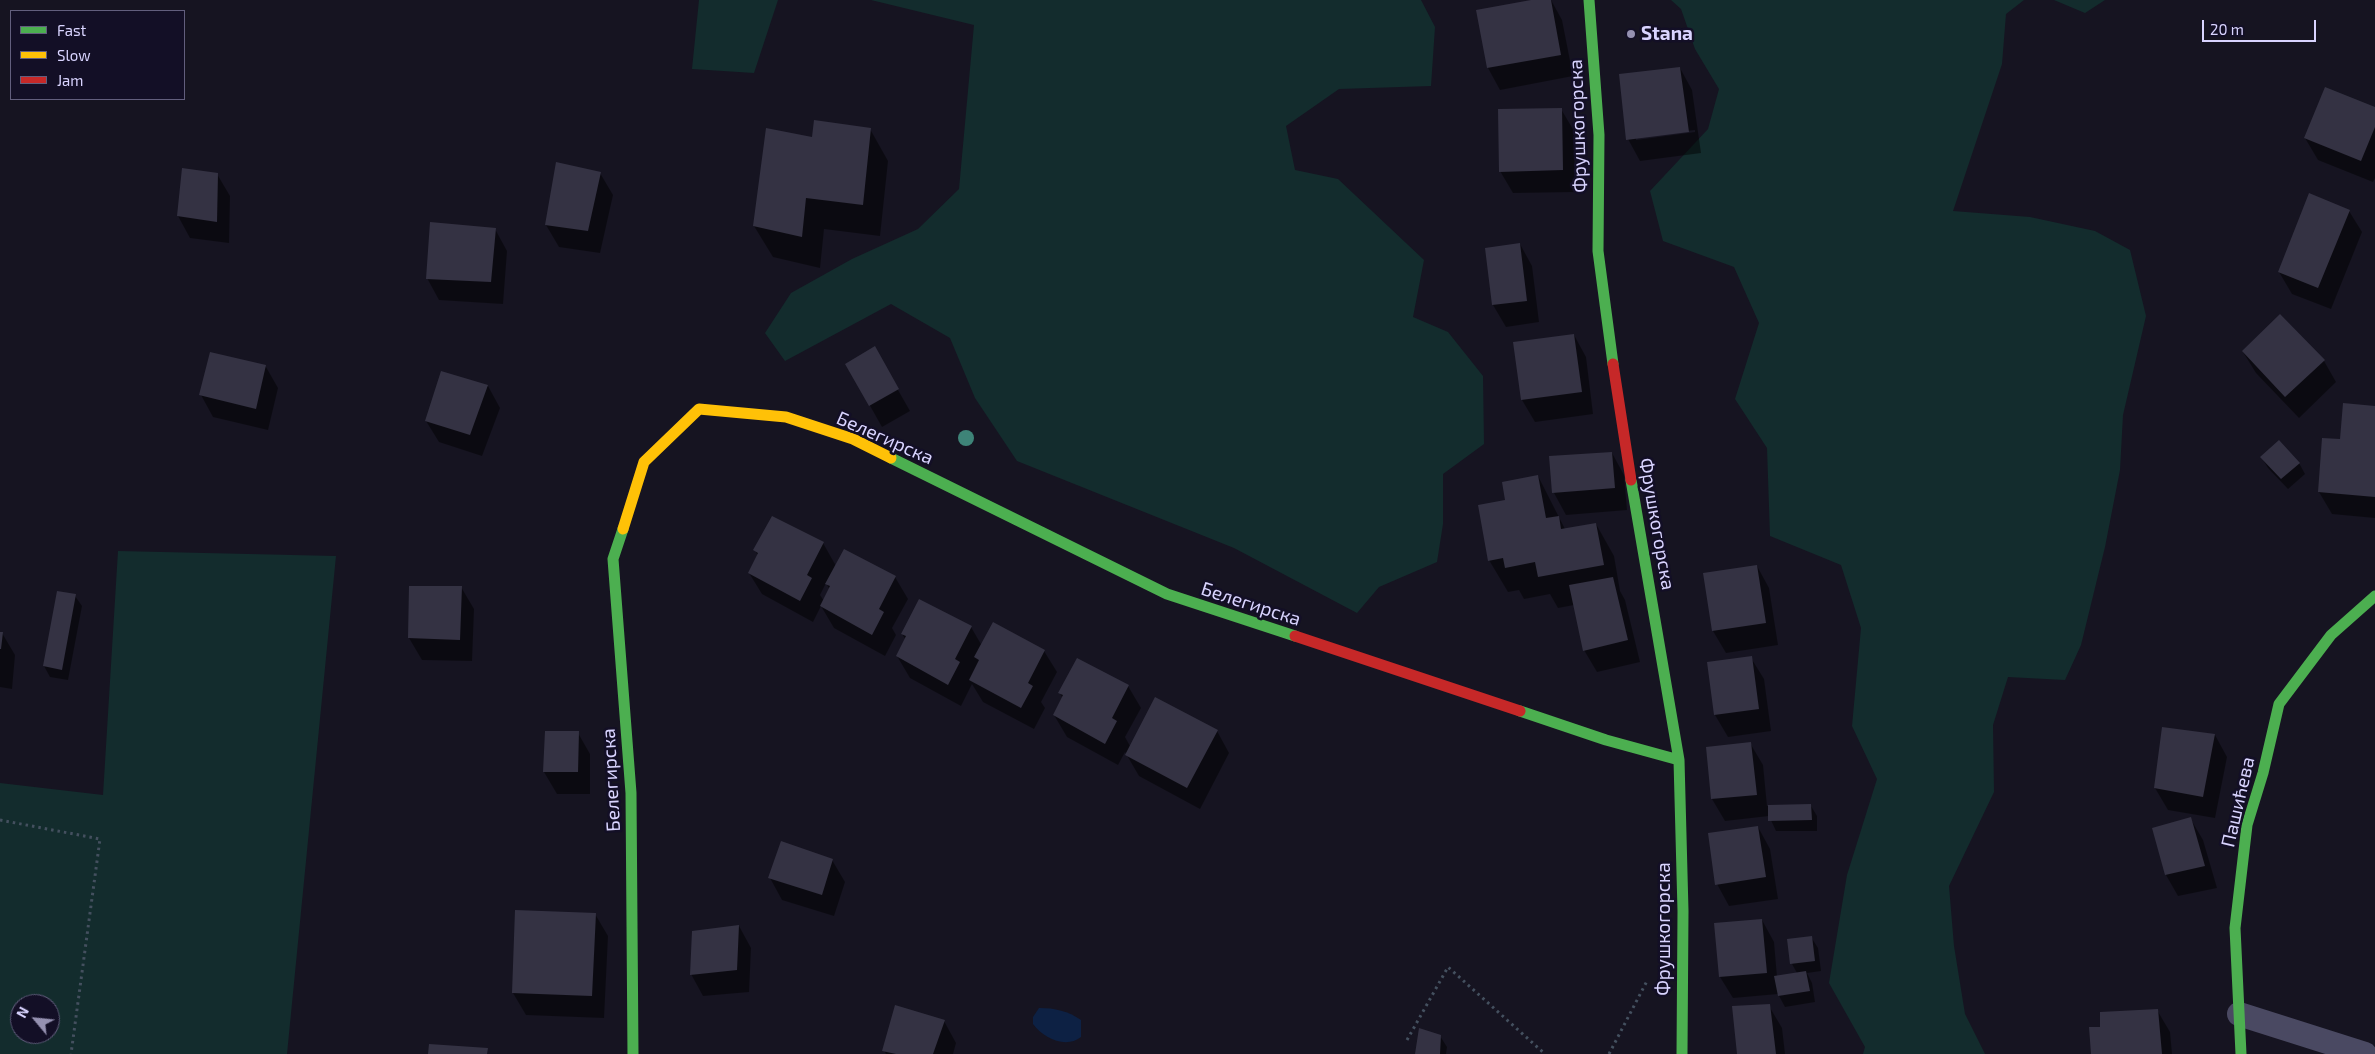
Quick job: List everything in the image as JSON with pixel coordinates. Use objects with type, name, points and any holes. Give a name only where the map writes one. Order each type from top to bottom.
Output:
[{"type":"street","name":"Фрушкогорска","points":[[1589,0],[1600,135],[1598,251],[1622,428],[1680,760],[1682,1054]]},
{"type":"street","name":"Белегирска","points":[[633,1054],[631,793],[613,559],[644,462],[699,409],[786,417],[853,439],[1167,594],[1606,740],[1680,760]]},
{"type":"street","name":"Пашићева","points":[[2240,1054],[2235,928],[2247,825],[2263,773],[2280,704],[2303,670],[2331,635],[2375,596]]},
{"type":"lane","points":[[2239,1014],[2364,1054]]},
{"type":"path","points":[[0,820],[100,838],[71,1054]]},
{"type":"path","points":[[1407,1040],[1448,967],[1545,1054]]},
{"type":"path","points":[[1609,1054],[1652,970]]},
{"type":"green space","points":[[699,0],[778,0],[754,73],[692,69]]},
{"type":"green space","points":[[871,0],[1421,0],[1435,27],[1431,86],[1339,89],[1286,126],[1295,170],[1338,179],[1424,260],[1413,317],[1448,332],[1483,376],[1484,444],[1443,474],[1443,524],[1437,562],[1379,587],[1357,613],[1234,548],[1017,461],[975,398],[950,338],[891,304],[785,361],[765,333],[791,293],[852,259],[918,229],[959,189],[974,25]]},
{"type":"green space","points":[[1671,0],[2024,0],[2006,14],[2002,64],[1953,211],[2030,217],[2095,231],[2130,250],[2146,316],[2123,415],[2120,470],[2105,547],[2081,645],[2065,680],[2008,677],[1993,725],[1994,792],[1949,886],[1954,946],[1965,1014],[1985,1054],[1863,1054],[1865,1047],[1829,983],[1847,875],[1877,779],[1852,726],[1861,628],[1841,565],[1770,536],[1767,448],[1735,399],[1759,323],[1734,267],[1663,241],[1650,191],[1708,129],[1719,89],[1695,49],[1681,9]]},
{"type":"green space","points":[[2054,0],[2105,0],[2085,13]]},
{"type":"green space","points":[[118,551],[336,556],[287,1054],[0,1054],[0,783],[103,795]]},
{"type":"water","points":[[1039,1008],[1061,1011],[1081,1020],[1081,1037],[1069,1042],[1062,1042],[1043,1034],[1033,1024],[1033,1017]]},
{"type":"building","points":[[1531,0],[1551,0],[1561,55],[1487,68],[1476,10]]},
{"type":"building","points":[[1680,67],[1689,132],[1626,140],[1619,74]]},
{"type":"building","points":[[2325,87],[2375,107],[2375,127],[2361,161],[2304,138]]},
{"type":"building","points":[[1562,108],[1563,170],[1499,172],[1498,109]]},
{"type":"building","points":[[814,120],[871,128],[863,205],[806,198],[802,237],[753,226],[766,128],[812,137]]},
{"type":"building","points":[[556,162],[601,172],[588,231],[545,225]]},
{"type":"building","points":[[182,168],[218,173],[217,222],[177,216]]},
{"type":"building","points":[[2309,193],[2350,210],[2318,288],[2278,272]]},
{"type":"building","points":[[430,222],[496,228],[491,282],[426,279]]},
{"type":"building","points":[[1520,243],[1527,301],[1492,305],[1485,248]]},
{"type":"building","points":[[2280,314],[2325,360],[2285,397],[2242,351]]},
{"type":"building","points":[[1574,334],[1582,392],[1521,400],[1513,342]]},
{"type":"building","points":[[875,346],[899,389],[869,406],[845,364]]},
{"type":"building","points":[[210,352],[266,365],[256,409],[199,395]]},
{"type":"building","points":[[441,371],[488,385],[470,435],[425,421]]},
{"type":"building","points":[[2343,403],[2375,406],[2375,497],[2318,492],[2322,438],[2340,439]]},
{"type":"building","points":[[2279,440],[2300,463],[2281,479],[2260,457]]},
{"type":"building","points":[[1612,452],[1615,488],[1552,493],[1549,456]]},
{"type":"building","points":[[1538,475],[1546,518],[1559,516],[1561,529],[1596,523],[1604,565],[1538,577],[1535,562],[1505,568],[1503,558],[1488,561],[1478,505],[1505,500],[1502,482]]},
{"type":"building","points":[[772,516],[824,542],[807,575],[812,578],[800,601],[748,573],[758,553],[753,550]]},
{"type":"building","points":[[844,549],[896,576],[879,609],[884,612],[872,635],[820,606],[830,586],[825,584]]},
{"type":"building","points":[[1757,565],[1766,623],[1712,631],[1703,573]]},
{"type":"building","points":[[1613,577],[1628,640],[1583,651],[1569,585]]},
{"type":"building","points":[[409,586],[462,586],[460,640],[408,638]]},
{"type":"building","points":[[57,591],[76,594],[62,670],[43,666]]},
{"type":"building","points":[[919,599],[972,626],[955,659],[960,662],[948,685],[896,656],[906,636],[901,634]]},
{"type":"building","points":[[993,622],[1045,650],[1028,683],[1033,686],[1021,708],[969,680],[979,660],[974,657]]},
{"type":"building","points":[[0,632],[3,632],[1,649],[0,649]]},
{"type":"building","points":[[1752,656],[1759,709],[1714,715],[1707,662]]},
{"type":"building","points":[[1077,658],[1129,685],[1112,718],[1117,721],[1105,744],[1053,715],[1063,695],[1058,693]]},
{"type":"building","points":[[1155,697],[1218,730],[1187,788],[1125,755]]},
{"type":"building","points":[[2162,727],[2215,734],[2203,797],[2154,788]]},
{"type":"building","points":[[545,731],[579,731],[578,772],[543,772]]},
{"type":"building","points":[[1751,742],[1757,795],[1711,799],[1706,747]]},
{"type":"building","points":[[1811,804],[1812,820],[1768,821],[1768,805]]},
{"type":"building","points":[[2191,817],[2205,866],[2165,875],[2152,828]]},
{"type":"building","points":[[1758,826],[1766,877],[1715,885],[1708,833]]},
{"type":"building","points":[[781,841],[833,859],[822,895],[768,878]]},
{"type":"building","points":[[515,910],[596,913],[592,996],[512,993]]},
{"type":"building","points":[[1762,919],[1767,973],[1719,977],[1714,923]]},
{"type":"building","points":[[739,925],[737,970],[690,975],[692,931]]},
{"type":"building","points":[[1812,936],[1815,961],[1790,964],[1787,939]]},
{"type":"building","points":[[1806,971],[1810,991],[1778,996],[1774,976]]},
{"type":"building","points":[[1770,1004],[1776,1054],[1737,1054],[1732,1006]]},
{"type":"building","points":[[895,1005],[945,1020],[933,1054],[896,1054],[882,1051]]},
{"type":"building","points":[[2158,1009],[2162,1054],[2091,1054],[2089,1027],[2100,1027],[2100,1012]]},
{"type":"building","points":[[1419,1028],[1441,1035],[1440,1054],[1415,1054]]},
{"type":"building","points":[[429,1044],[488,1048],[487,1054],[428,1054]]},
{"type":"traffic: fast","points":[[1589,0],[1599,135],[1598,251],[1613,364]]},
{"type":"traffic: fast","points":[[891,458],[1167,594],[1295,636]]},
{"type":"traffic: fast","points":[[1631,480],[1679,760],[1683,911],[1682,1054]]},
{"type":"traffic: fast","points":[[623,529],[613,559],[631,793],[633,1054]]},
{"type":"traffic: fast","points":[[2241,1054],[2235,928],[2247,825],[2263,773],[2279,704],[2331,635],[2375,596]]},
{"type":"traffic: fast","points":[[1520,711],[1606,740],[1679,760]]},
{"type":"traffic: slow","points":[[623,529],[644,462],[699,409],[786,417],[853,439],[891,458]]},
{"type":"traffic: jam","points":[[1613,364],[1631,480]]},
{"type":"traffic: jam","points":[[1295,636],[1520,711]]},
{"type":"place","name":"Stana","points":[[1631,34]]}]
